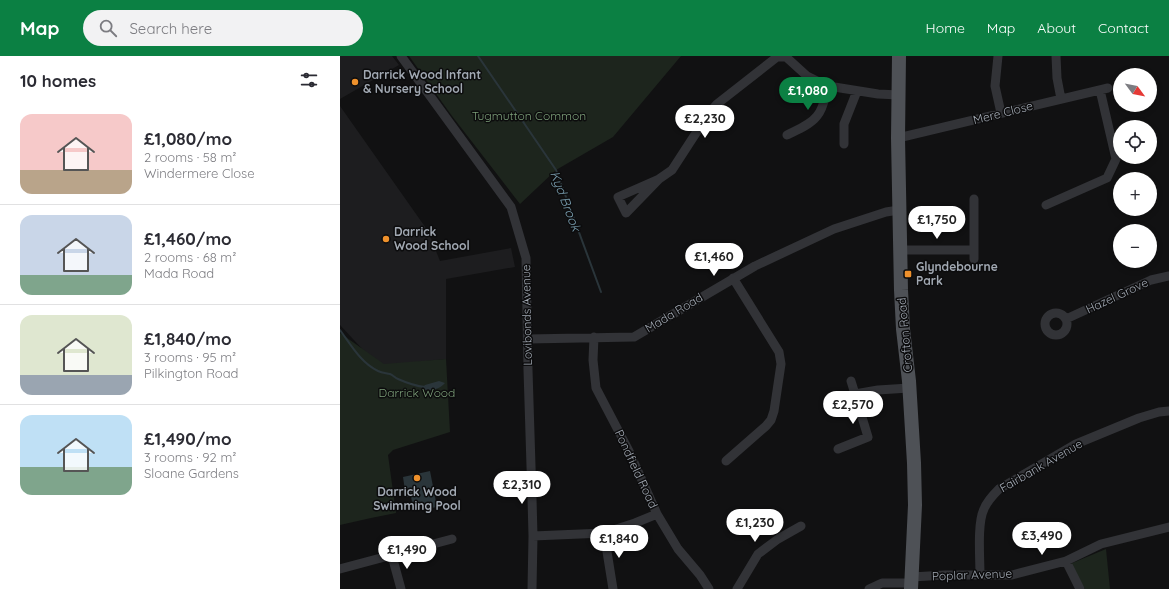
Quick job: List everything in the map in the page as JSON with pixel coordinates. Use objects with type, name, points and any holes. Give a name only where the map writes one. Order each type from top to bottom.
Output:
[{"type":"main road","name":"Crofton Road","points":[[899,56],[898,138],[900,250],[903,329],[914,463],[912,583]]},
{"type":"street","name":"Lovibonds Avenue","points":[[401,56],[511,207],[526,258],[533,536],[532,589]]},
{"type":"street","points":[[660,179],[618,198],[626,214],[660,179],[672,170],[709,113],[717,104],[777,56],[786,57],[807,76],[828,86],[878,94],[899,95]]},
{"type":"street","points":[[998,56],[995,86],[1002,113]]},
{"type":"street","points":[[1056,56],[1057,78],[1061,99]]},
{"type":"street","points":[[787,135],[812,122],[818,116],[828,86]]},
{"type":"street","name":"Mere Close","points":[[898,138],[1104,89],[1116,159],[1107,178],[1046,205]]},
{"type":"street","points":[[844,144],[844,124],[857,91]]},
{"type":"street","points":[[900,250],[974,255],[974,199]]},
{"type":"street","name":"Mada Road","points":[[528,339],[634,337],[755,266],[834,229],[886,212],[899,210]]},
{"type":"street","name":"Hazel Grove","points":[[1066,319],[1151,280],[1169,276]]},
{"type":"street","points":[[726,461],[771,420],[774,411],[781,364],[779,352],[733,278]]},
{"type":"street","name":"Pondfield Road","points":[[594,337],[593,360],[596,388],[629,451],[658,514],[678,549],[700,575],[709,589]]},
{"type":"street","points":[[838,449],[868,437],[851,381]]},
{"type":"street","points":[[855,394],[878,390],[909,388]]},
{"type":"street","name":"Fairbank Avenue","points":[[980,575],[980,518],[990,497],[999,489],[1076,444],[1139,418],[1159,412],[1169,411]]},
{"type":"street","points":[[533,536],[604,533],[658,514]]},
{"type":"street","points":[[737,589],[758,554],[778,539],[801,526]]},
{"type":"street","name":"Poplar Avenue","points":[[869,589],[882,583],[912,583],[945,575],[1012,575],[1066,561],[1101,544],[1169,527]]},
{"type":"street","points":[[604,533],[613,589]]},
{"type":"street","points":[[340,569],[452,540]]},
{"type":"street","points":[[392,556],[401,589]]},
{"type":"street","points":[[1066,561],[1080,589]]},
{"type":"shaded area","name":"Darrick Wood Infant & Nursery School","points":[[340,56],[392,56],[399,65],[340,99]]},
{"type":"shaded area","name":"Darrick Wood School","points":[[340,106],[428,231],[440,261],[511,248],[515,267],[446,279],[446,359],[378,366],[340,325]]},
{"type":"shaded area","points":[[439,381],[445,383],[435,389],[423,389],[425,385]]},
{"type":"shaded area","points":[[430,471],[437,507],[414,511],[411,497],[406,497],[403,477]]},
{"type":"green space","name":"Tugmutton Common","points":[[409,56],[681,56],[613,137],[556,170],[520,204],[452,116]]},
{"type":"green space","name":"Darrick Wood","points":[[340,333],[384,364],[446,359],[450,432],[393,450],[388,455],[396,513],[340,525]]},
{"type":"green space","points":[[1106,549],[1110,589],[1085,589],[1070,564]]},
{"type":"waterway","name":"Kyd Brook","points":[[478,56],[556,170],[601,292]]},
{"type":"waterway","points":[[340,330],[361,358],[372,368],[380,372],[391,374],[397,379],[408,383],[425,387]]},
{"type":"place","name":"Darrick Wood Infant & Nursery School","points":[[355,82]]},
{"type":"place","name":"Darrick Wood School","points":[[386,239]]},
{"type":"place","name":"Glyndebourne Park","points":[[908,274]]},
{"type":"place","name":"Darrick Wood Swimming Pool","points":[[417,478]]}]
